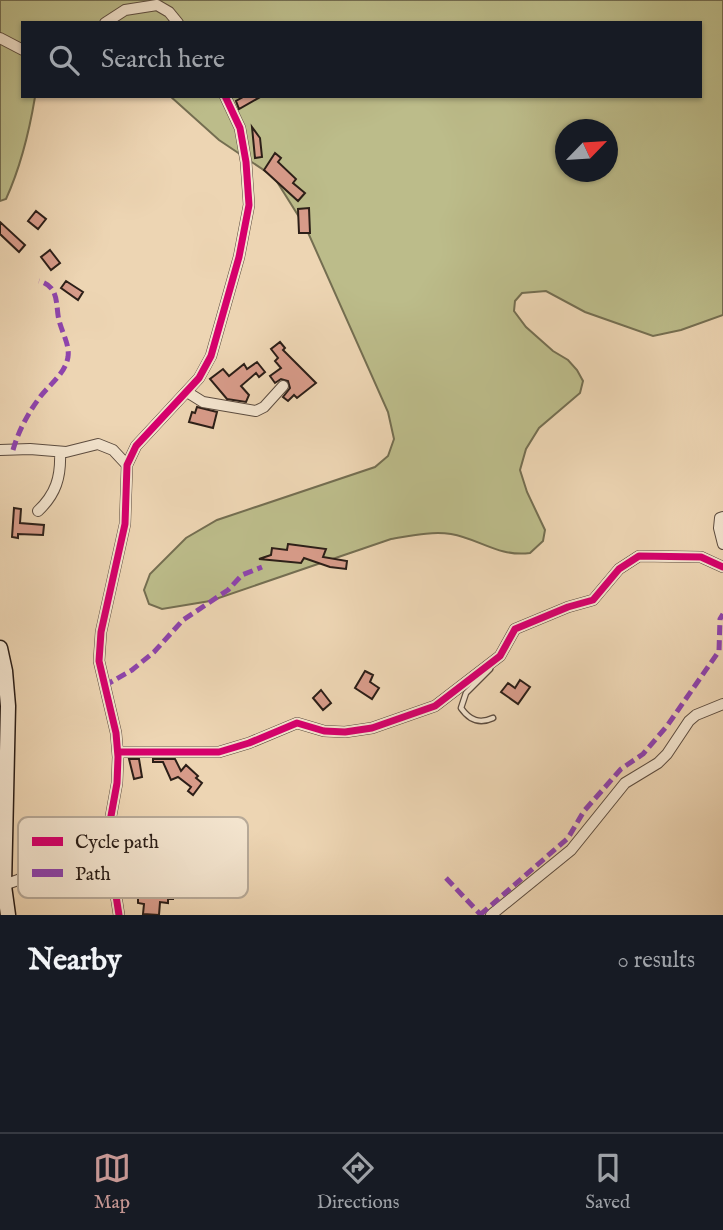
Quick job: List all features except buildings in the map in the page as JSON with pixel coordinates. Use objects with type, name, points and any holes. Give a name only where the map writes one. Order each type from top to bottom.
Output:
[{"type":"street","points":[[108,21],[125,10],[157,5],[169,12],[176,21]]},
{"type":"street","points":[[0,38],[21,49]]},
{"type":"street","points":[[110,817],[117,783],[118,752],[99,662],[102,632],[125,524],[127,465],[136,446],[199,378],[211,356],[239,257],[249,205],[240,128],[226,98]]},
{"type":"street","points":[[187,392],[203,402],[256,411],[264,407],[283,386]]},
{"type":"street","points":[[0,450],[30,449],[60,453],[98,444],[113,450],[127,465]]},
{"type":"street","points":[[38,511],[53,495],[61,470],[60,453]]},
{"type":"street","points":[[723,517],[720,519],[719,528],[723,544]]},
{"type":"street","points":[[118,752],[219,752],[297,723],[315,730],[361,731],[435,706],[495,659],[503,651],[515,629],[593,600],[619,569],[639,556],[701,557],[723,567]]},
{"type":"street","points":[[0,648],[8,706],[2,886],[8,915]]},
{"type":"street","points":[[491,915],[571,850],[625,783],[658,763],[667,754],[689,721],[696,715],[723,704]]},
{"type":"street","points":[[2,886],[18,878]]},
{"type":"lane","points":[[493,718],[475,721],[465,713],[462,702],[466,693],[491,668],[495,659]]},
{"type":"green space","points":[[0,0],[723,0],[723,315],[681,330],[653,336],[585,312],[546,291],[522,293],[515,301],[514,311],[526,327],[553,351],[568,360],[583,381],[580,393],[539,428],[526,449],[520,470],[545,530],[543,541],[530,553],[499,550],[451,534],[421,534],[391,539],[210,601],[162,609],[149,604],[144,590],[150,574],[186,538],[217,520],[375,467],[388,456],[394,439],[388,412],[306,228],[274,177],[219,140],[172,98],[702,98],[702,21],[21,21],[21,98],[35,98],[16,174],[6,199],[0,201]]},
{"type":"marked path","points":[[13,450],[28,416],[60,374],[68,357],[56,299],[49,286],[39,281]]},
{"type":"marked path","points":[[104,686],[132,670],[154,652],[183,620],[228,590],[242,575],[262,567]]},
{"type":"marked path","points":[[480,915],[568,838],[584,811],[621,769],[643,754],[667,726],[719,651],[720,619],[723,614]]},
{"type":"marked path","points":[[446,878],[481,915]]},
{"type":"cycle path","points":[[111,817],[118,757],[116,733],[99,661],[101,632],[125,524],[127,465],[136,446],[199,378],[211,356],[239,257],[249,205],[240,128],[226,98]]},
{"type":"cycle path","points":[[118,752],[219,752],[297,723],[324,731],[345,732],[372,728],[435,706],[500,656],[515,629],[568,607],[593,600],[619,569],[639,556],[701,557],[723,567]]},
{"type":"cycle path","points":[[116,898],[119,915]]}]
